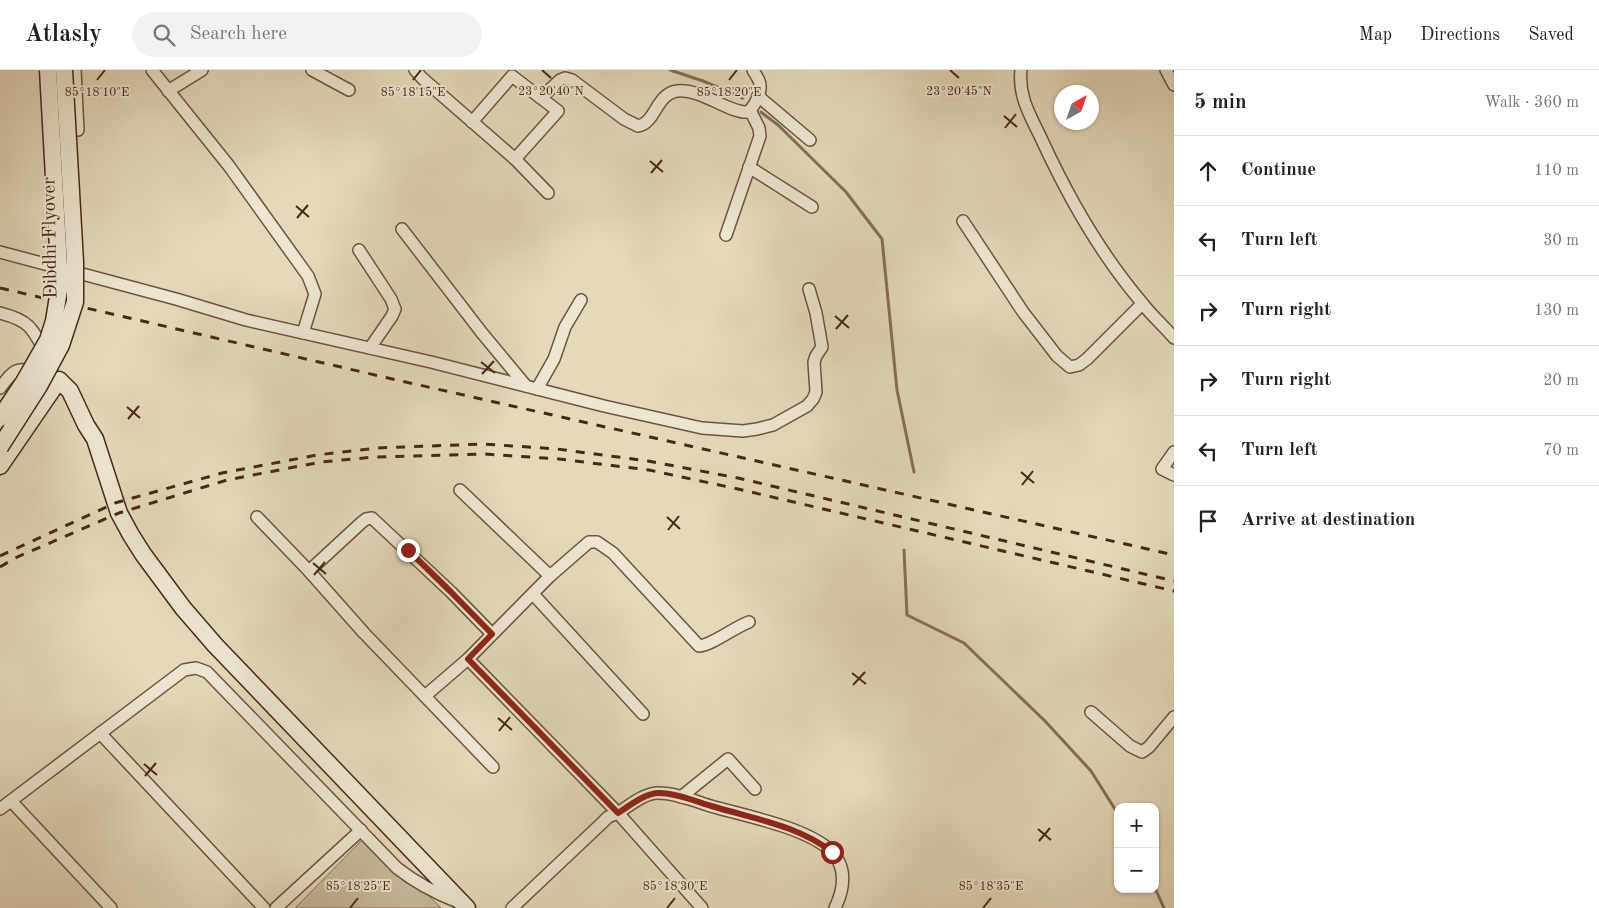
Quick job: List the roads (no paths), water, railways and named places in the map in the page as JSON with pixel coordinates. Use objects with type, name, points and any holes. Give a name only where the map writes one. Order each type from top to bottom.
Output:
[{"type":"street","name":"Dibdhi Flyover","points":[[0,418],[24,382],[48,340],[54,321],[60,284],[48,70]]},
{"type":"street","name":"Dibdhi Flyover","points":[[0,447],[39,386],[61,345],[75,302],[64,70]]},
{"type":"street","points":[[75,70],[78,130]]},
{"type":"street","points":[[152,70],[229,166],[308,276],[314,294],[303,333]]},
{"type":"street","points":[[168,92],[202,70]]},
{"type":"street","points":[[312,70],[349,90]]},
{"type":"street","points":[[415,70],[516,159],[548,193]]},
{"type":"street","points":[[541,98],[560,80],[568,78],[624,119],[638,126],[646,124],[663,99],[676,91],[698,94],[744,113],[750,110],[758,96],[760,84],[753,70]]},
{"type":"street","points":[[1021,70],[1019,82],[1021,94],[1067,191],[1089,230],[1142,304],[1174,338]]},
{"type":"street","points":[[1166,70],[1174,85]]},
{"type":"street","points":[[472,122],[512,76],[558,111],[516,159]]},
{"type":"street","points":[[758,96],[810,140]]},
{"type":"street","points":[[726,235],[760,136],[759,128],[750,110]]},
{"type":"street","points":[[749,168],[812,208]]},
{"type":"street","points":[[963,221],[1023,312],[1057,356],[1070,367],[1079,365],[1087,359],[1142,304]]},
{"type":"street","points":[[402,229],[482,333],[532,387]]},
{"type":"street","points":[[359,250],[391,299],[395,309],[370,348]]},
{"type":"street","points":[[0,252],[176,299],[246,320],[532,387],[614,409],[702,428],[743,431],[773,425],[807,406],[813,399],[816,392],[814,362],[822,347],[816,313],[809,289]]},
{"type":"street","points":[[532,387],[554,359],[565,327],[581,300]]},
{"type":"street","points":[[0,312],[15,317],[27,324],[37,336],[60,380],[70,391],[86,425],[95,439],[118,513],[142,554],[183,608],[215,645],[465,906]]},
{"type":"street","points":[[0,388],[12,373],[20,369],[39,370],[60,380]]},
{"type":"street","points":[[0,466],[60,380]]},
{"type":"street","points":[[1174,452],[1162,469],[1174,475]]},
{"type":"street","points":[[460,490],[550,576]]},
{"type":"street","points":[[257,517],[310,571],[364,633],[493,767]]},
{"type":"street","points":[[310,571],[361,523],[366,519],[372,518],[451,592],[492,634]]},
{"type":"street","points":[[425,696],[468,659],[550,576],[584,544],[589,542],[597,542],[613,553],[698,646],[705,645],[733,628],[749,622]]},
{"type":"street","points":[[533,594],[643,714]]},
{"type":"street","points":[[468,659],[618,813],[702,908]]},
{"type":"street","points":[[0,810],[184,670],[196,668],[207,672],[397,868],[410,879],[427,889],[465,906]]},
{"type":"street","points":[[1091,712],[1124,741],[1137,751],[1142,752],[1150,747],[1174,717]]},
{"type":"street","points":[[100,733],[264,908]]},
{"type":"street","points":[[681,797],[728,759],[755,789]]},
{"type":"street","points":[[512,908],[608,817],[648,795],[658,793],[681,797],[777,825],[818,841],[832,852],[841,867],[844,884],[835,908]]},
{"type":"street","points":[[11,801],[111,908]]},
{"type":"street","points":[[276,908],[361,830]]},
{"type":"waterway","points":[[670,70],[703,81],[743,98]]},
{"type":"waterway","points":[[761,112],[778,125],[846,192],[882,239],[897,390],[914,472]]},
{"type":"waterway","points":[[904,550],[907,615],[964,643],[1045,721],[1091,771],[1114,808]]},
{"type":"waterway","points":[[1157,893],[1164,908]]},
{"type":"railway","points":[[0,288],[388,378],[1174,555]]},
{"type":"railway","points":[[0,556],[115,503],[222,473],[317,455],[377,448],[484,444],[557,449],[648,461],[738,478],[1174,581]]},
{"type":"railway","points":[[0,567],[15,558],[119,513],[227,480],[321,462],[375,457],[484,454],[559,459],[649,470],[1174,591]]}]
